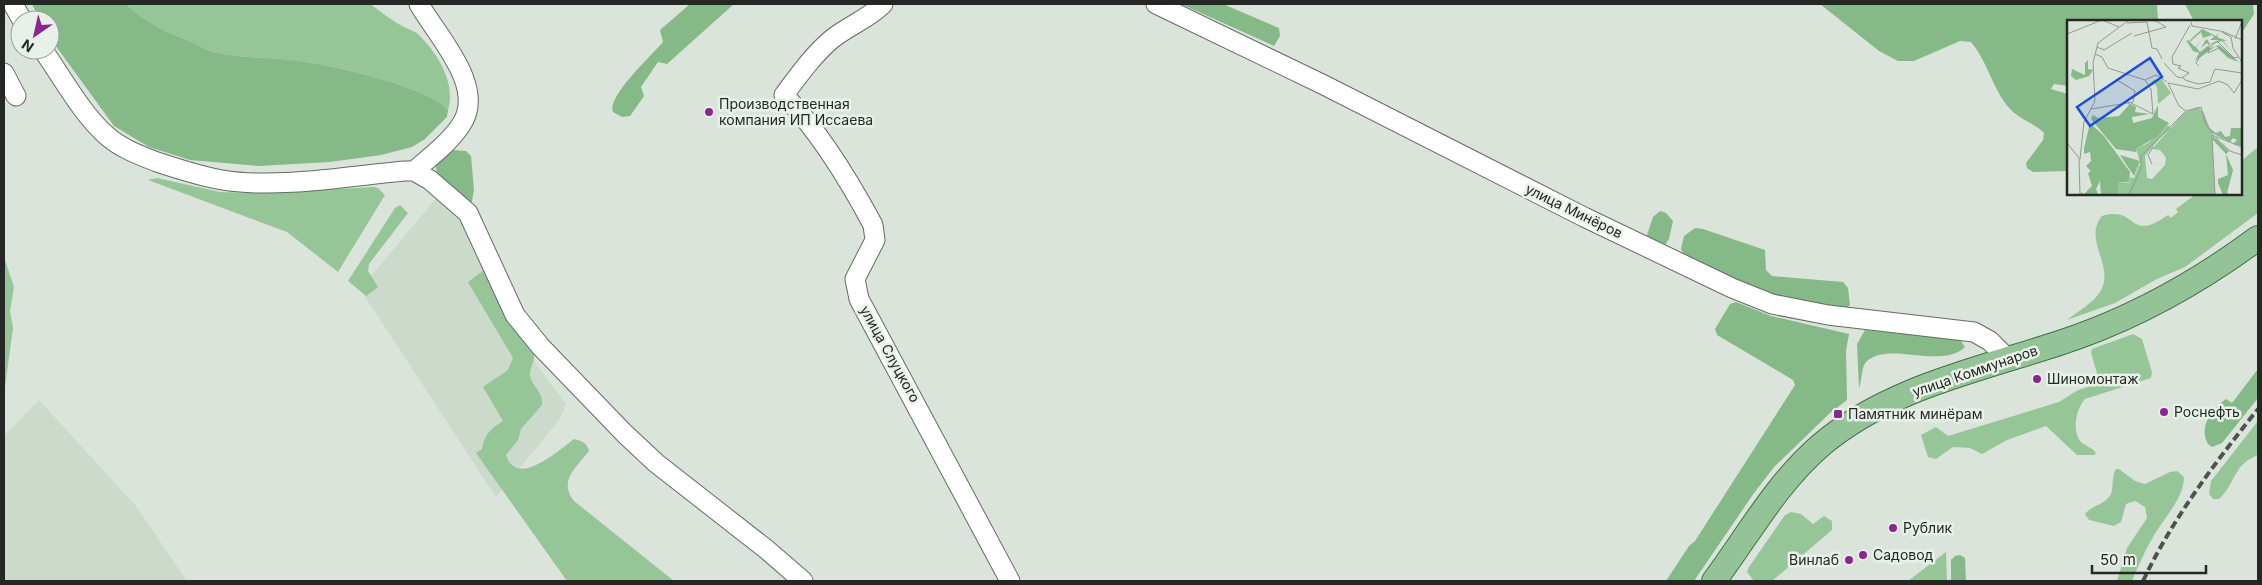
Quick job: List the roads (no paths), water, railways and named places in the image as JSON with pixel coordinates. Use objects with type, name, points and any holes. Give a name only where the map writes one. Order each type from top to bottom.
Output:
[{"type":"main road","name":"улица Коммунаров","points":[[1714,581],[1776,492],[1797,468],[1841,430],[1879,408],[1936,382],[2079,336],[2141,309],[2199,278],[2258,238]]},
{"type":"street","points":[[414,171],[462,123],[469,106],[467,82],[454,58],[419,4]]},
{"type":"street","name":"улица Слуцкого","points":[[883,4],[875,12],[832,39],[808,63],[784,95],[815,131],[873,225],[875,240],[855,279],[859,299],[1010,581]]},
{"type":"street","name":"улица Минёров","points":[[1156,4],[1324,85],[1584,217],[1732,288],[1772,304],[1828,315],[1974,332],[1990,341],[2008,359]]},
{"type":"street","points":[[50,60],[94,123],[107,136],[122,146],[163,164],[223,180],[253,182],[414,171],[430,180],[468,213],[515,315],[541,347],[656,463],[766,549],[803,581]]},
{"type":"street","points":[[4,73],[16,96]]},
{"type":"railway","points":[[2143,581],[2167,535],[2195,492],[2258,409]]},
{"type":"place","name":"Производственная компания ИП Иссаева","points":[[709,112]]},
{"type":"place","name":"Шиномонтаж","points":[[2037,379]]},
{"type":"place","name":"Роснефть","points":[[2164,412]]},
{"type":"place","name":"Памятник минёрам","points":[[1838,414]]},
{"type":"place","name":"Рублик","points":[[1893,528]]},
{"type":"place","name":"Садовод","points":[[1863,555]]},
{"type":"place","name":"Винлаб","points":[[1849,560]]}]
